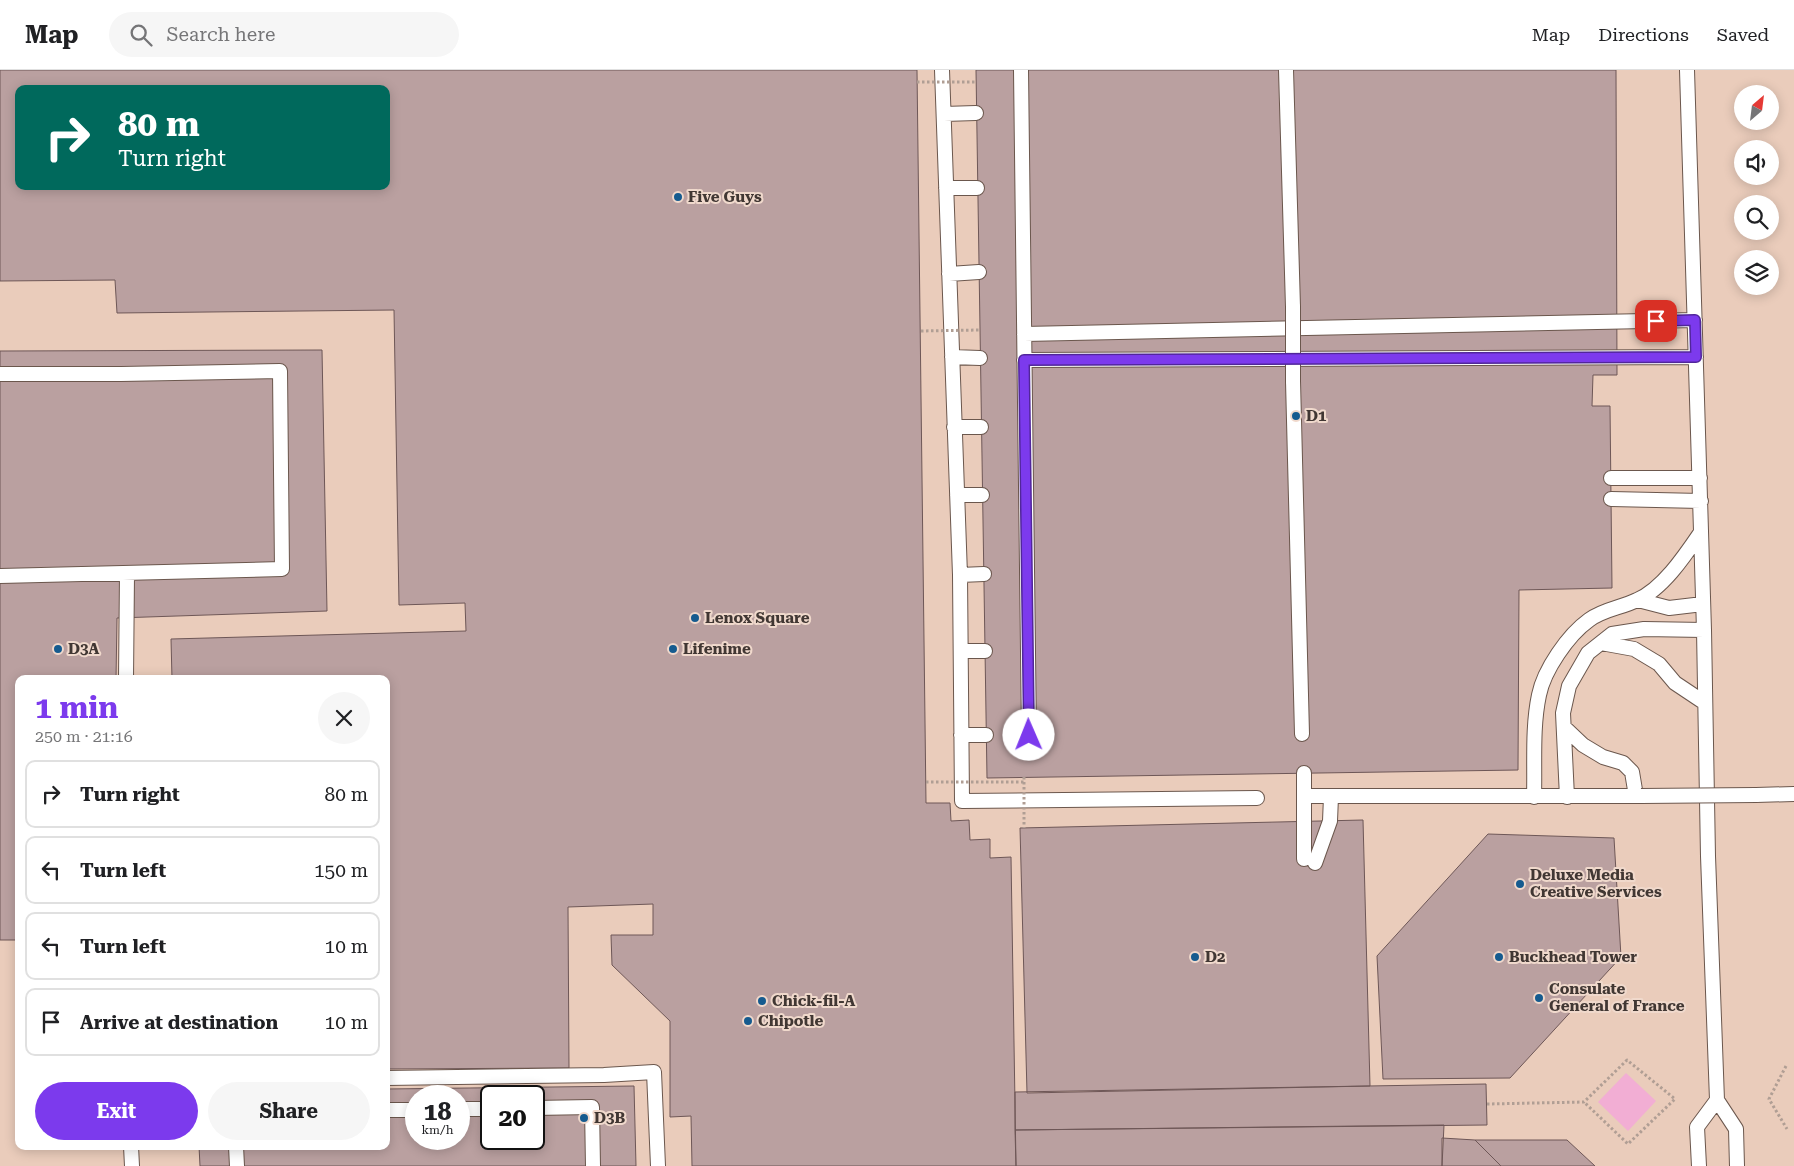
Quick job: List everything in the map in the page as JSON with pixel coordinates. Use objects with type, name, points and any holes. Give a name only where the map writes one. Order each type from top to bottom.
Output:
[{"type":"lane","points":[[942,70],[960,575],[962,801],[1257,798]]},
{"type":"lane","points":[[1021,70],[1029,735]]},
{"type":"lane","points":[[1286,70],[1302,734]]},
{"type":"lane","points":[[1687,70],[1704,604],[1708,856],[1717,1100],[1736,1129],[1737,1166]]},
{"type":"lane","points":[[944,114],[976,114]]},
{"type":"lane","points":[[946,188],[978,188]]},
{"type":"lane","points":[[949,274],[979,272]]},
{"type":"lane","points":[[1024,334],[1695,320]]},
{"type":"lane","points":[[952,357],[980,358]]},
{"type":"lane","points":[[1024,360],[1696,357]]},
{"type":"lane","points":[[0,374],[280,371],[282,570],[0,576]]},
{"type":"lane","points":[[954,427],[981,427]]},
{"type":"lane","points":[[1611,478],[1700,478]]},
{"type":"lane","points":[[957,495],[982,495]]},
{"type":"lane","points":[[1611,499],[1700,501]]},
{"type":"lane","points":[[1534,797],[1535,724],[1539,694],[1551,665],[1568,640],[1589,620],[1612,608],[1638,600],[1660,584],[1682,560],[1701,532]]},
{"type":"lane","points":[[126,675],[127,574]]},
{"type":"lane","points":[[960,575],[984,574]]},
{"type":"lane","points":[[1638,600],[1668,608],[1704,604]]},
{"type":"lane","points":[[1567,797],[1563,713],[1569,686],[1588,653],[1612,634],[1644,629],[1704,630]]},
{"type":"lane","points":[[1601,643],[1634,649],[1659,664],[1675,683],[1705,703]]},
{"type":"lane","points":[[961,651],[985,651]]},
{"type":"lane","points":[[1564,726],[1583,745],[1604,757],[1623,763],[1632,772],[1638,796]]},
{"type":"lane","points":[[961,735],[986,734]]},
{"type":"lane","points":[[1304,773],[1304,796],[1310,861],[1330,821],[1331,797]]},
{"type":"lane","points":[[1304,796],[1567,797],[1794,794]]},
{"type":"lane","points":[[390,1078],[594,1075],[654,1072],[658,1166]]},
{"type":"lane","points":[[1699,1166],[1697,1127],[1717,1100]]},
{"type":"lane","points":[[545,1108],[592,1107],[593,1166]]},
{"type":"lane","points":[[390,1110],[405,1110]]},
{"type":"lane","points":[[132,1150],[132,1166]]},
{"type":"lane","points":[[236,1150],[237,1166]]},
{"type":"path","points":[[917,82],[976,82]]},
{"type":"path","points":[[921,331],[980,330]]},
{"type":"path","points":[[926,782],[1024,780],[1024,828]]},
{"type":"path","points":[[1487,1104],[1584,1102],[1627,1060],[1676,1099],[1628,1144],[1584,1102]]},
{"type":"path","points":[[1786,1066],[1769,1099],[1787,1129]]},
{"type":"shaded area","points":[[0,70],[1794,70],[1794,1166],[0,1166]]},
{"type":"shaded area","points":[[1626,1073],[1656,1101],[1628,1131],[1598,1102]]},
{"type":"building","name":"Lenox Square","points":[[0,70],[917,70],[926,803],[950,803],[951,821],[969,820],[970,840],[990,839],[990,858],[1011,857],[1016,1166],[692,1166],[691,1116],[670,1117],[670,1021],[612,965],[611,935],[653,935],[653,904],[568,907],[569,1068],[390,1069],[390,675],[172,675],[171,639],[466,631],[465,603],[399,605],[394,310],[117,313],[115,280],[0,281]]},
{"type":"building","name":"D1","points":[[976,70],[1616,70],[1617,375],[1593,375],[1592,406],[1610,406],[1612,588],[1519,590],[1518,770],[987,778]]},
{"type":"building","name":"D3A","points":[[322,350],[327,611],[117,618],[116,675],[15,675],[15,940],[0,940],[0,351]]},
{"type":"building","name":"D2","points":[[1363,820],[1370,1086],[1027,1093],[1020,828]]},
{"type":"building","name":"Buckhead Tower","points":[[1488,834],[1614,838],[1621,957],[1510,1078],[1383,1079],[1377,956]]},
{"type":"building","points":[[1486,1084],[1487,1125],[1015,1130],[1015,1092]]},
{"type":"building","name":"D3B","points":[[634,1086],[636,1166],[200,1166],[199,1150],[390,1150],[390,1089],[405,1089],[405,1150],[470,1150],[470,1088],[480,1088],[480,1150],[545,1150],[545,1087]]},
{"type":"building","points":[[1444,1125],[1442,1166],[1016,1166],[1015,1130]]},
{"type":"building","points":[[1442,1138],[1475,1140],[1501,1166],[1442,1166]]},
{"type":"building","points":[[1475,1140],[1567,1140],[1595,1166],[1501,1166]]},
{"type":"place","name":"Five Guys","points":[[678,197]]},
{"type":"place","name":"D1","points":[[1296,416]]},
{"type":"place","name":"Lenox Square","points":[[695,618]]},
{"type":"place","name":"D3A","points":[[58,649]]},
{"type":"place","name":"Lifenime","points":[[673,649]]},
{"type":"place","name":"Deluxe Media Creative Services","points":[[1520,884]]},
{"type":"place","name":"D2","points":[[1195,957]]},
{"type":"place","name":"Buckhead Tower","points":[[1499,957]]},
{"type":"place","name":"Consulate General of France","points":[[1539,998]]},
{"type":"place","name":"Chick-fil-A","points":[[762,1001]]},
{"type":"place","name":"Chipotle","points":[[748,1021]]},
{"type":"place","name":"D3B","points":[[584,1118]]},
{"type":"route","points":[[1029,735],[1024,360],[1696,357],[1695,320],[1656,321]]}]
